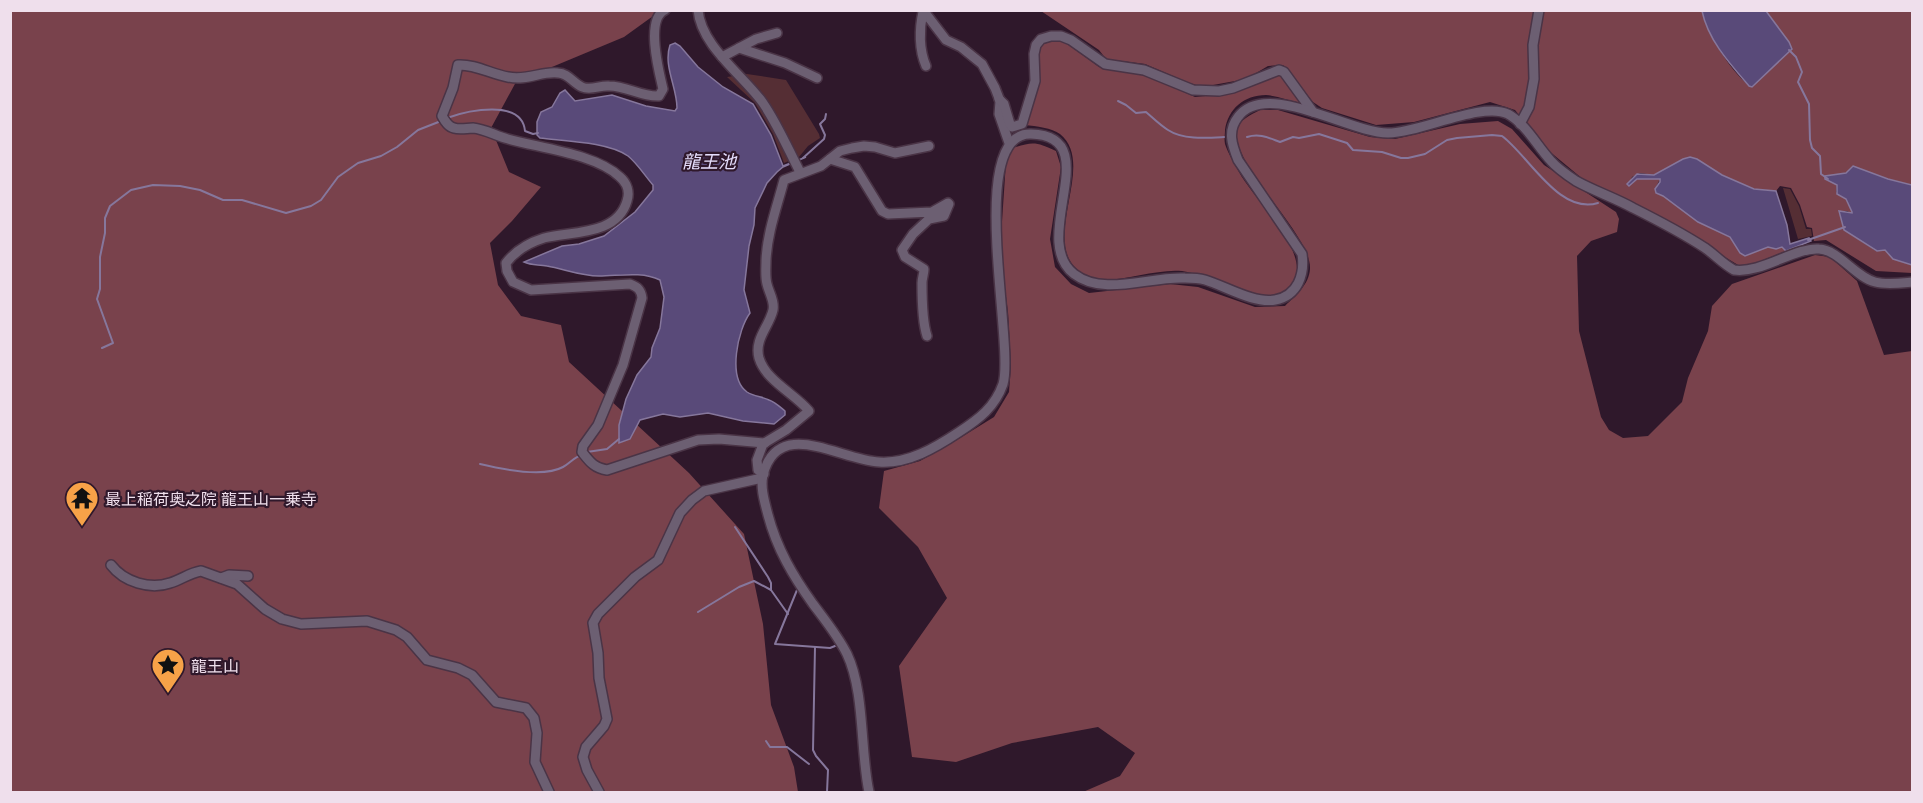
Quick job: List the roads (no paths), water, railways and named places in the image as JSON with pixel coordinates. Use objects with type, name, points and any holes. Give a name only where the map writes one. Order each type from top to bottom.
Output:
[{"type":"street","points":[[665,10],[656,18],[656,52],[663,89],[659,96],[646,96],[607,85],[582,87],[556,72],[525,79],[458,65],[453,88],[442,116],[446,123],[454,128],[475,128],[506,139],[604,165],[625,181],[629,192],[627,202],[622,212],[613,221],[598,229],[544,238],[528,244],[516,251],[506,263],[507,271],[513,282],[531,290],[630,284],[636,286],[641,293],[642,298],[623,365],[598,425],[583,446],[582,452],[592,465],[598,469],[607,470],[698,440],[719,439],[765,443]]},
{"type":"street","points":[[698,10],[699,22],[722,57],[749,84],[762,101],[796,165]]},
{"type":"street","points":[[1520,124],[1529,107],[1534,79],[1533,45],[1539,10]]},
{"type":"street","points":[[923,11],[920,24],[922,58],[926,66]]},
{"type":"street","points":[[923,11],[946,40],[961,47],[982,64],[999,99],[999,114],[1009,143]]},
{"type":"street","points":[[722,57],[756,39],[777,33]]},
{"type":"street","points":[[999,99],[1004,104],[1012,127],[1022,124],[1035,81],[1036,45],[1041,39],[1061,36],[1071,40],[1105,64],[1144,70],[1193,90],[1219,91],[1233,88],[1280,70],[1291,81],[1313,112]]},
{"type":"street","points":[[739,48],[785,63],[817,78]]},
{"type":"street","points":[[869,792],[864,768],[855,678],[848,655],[833,630],[792,574],[781,554],[764,501],[763,476],[770,458],[782,448],[797,443],[810,444],[878,462],[910,458],[947,440],[986,413],[997,399],[1006,367],[997,253],[999,171],[1002,156],[1009,143],[1018,136],[1031,134],[1059,142],[1068,165],[1057,237],[1061,255],[1070,271],[1088,283],[1113,285],[1164,278],[1201,279],[1261,300],[1284,297],[1298,286],[1304,269],[1302,254],[1238,160],[1231,144],[1231,130],[1237,118],[1247,108],[1261,103],[1277,103],[1313,112],[1361,129],[1388,133],[1412,130],[1477,111],[1506,113],[1520,124],[1552,163],[1576,181],[1634,208],[1706,249],[1734,270],[1750,270],[1817,248],[1832,253],[1863,277],[1875,282],[1912,282]]},
{"type":"street","points":[[796,165],[821,166],[840,151],[864,146],[895,153],[929,146]]},
{"type":"street","points":[[830,159],[855,167],[882,211],[888,214],[932,212],[948,202],[944,216],[929,219],[913,234],[902,250],[905,257],[924,268],[923,323],[927,336]]},
{"type":"street","points":[[763,476],[758,470],[757,460],[765,443],[786,430],[809,411],[765,370],[758,348],[760,338],[773,310],[767,283],[766,259],[774,211],[784,180],[796,165]]},
{"type":"street","points":[[599,792],[583,757],[586,747],[604,726],[607,719],[598,678],[598,653],[593,623],[598,614],[635,577],[658,560],[680,513],[692,500],[704,491],[763,476]]},
{"type":"street","points":[[111,566],[125,577],[148,585],[161,586],[201,571],[237,584],[264,609],[282,619],[301,624],[368,621],[396,630],[407,637],[427,660],[458,668],[472,675],[496,702],[526,708],[534,718],[537,733],[535,762],[549,792]]},
{"type":"street","points":[[221,578],[229,575],[248,576]]},
{"type":"water","points":[[1702,11],[1766,11],[1792,49],[1752,87],[1749,86],[1714,42]]},
{"type":"water","name":"龍王池","points":[[675,43],[698,67],[723,87],[753,104],[771,135],[783,166],[806,157],[777,172],[767,183],[755,208],[744,290],[750,313],[742,330],[736,353],[737,376],[741,385],[747,392],[775,403],[785,411],[785,415],[774,424],[743,421],[708,413],[680,417],[663,414],[640,420],[630,439],[619,443],[619,425],[626,399],[637,375],[651,357],[660,328],[664,297],[660,280],[638,275],[586,275],[524,262],[562,246],[579,244],[604,236],[635,212],[653,190],[653,185],[638,166],[620,151],[586,143],[540,138],[537,135],[537,122],[541,112],[552,107],[560,93],[565,90],[575,101],[612,95],[646,106],[675,111],[677,108],[668,53],[670,45]]},
{"type":"water","points":[[1690,157],[1754,189],[1776,191],[1787,225],[1790,244],[1809,238],[1811,241],[1786,251],[1782,247],[1776,249],[1768,247],[1745,256],[1740,253],[1730,237],[1698,222],[1656,193],[1655,189],[1660,179],[1637,179],[1629,186],[1627,184],[1637,174],[1654,175]]},
{"type":"water","points":[[1853,166],[1912,185],[1912,265],[1893,259],[1885,250],[1877,251],[1844,230],[1839,211],[1852,212],[1846,199],[1837,194],[1837,185],[1825,179],[1825,176],[1846,173]]},
{"type":"waterway","points":[[1789,50],[1796,57],[1802,72],[1798,82],[1809,104],[1812,148],[1820,156],[1821,174],[1828,179]]},
{"type":"waterway","points":[[1118,101],[1136,113],[1146,112],[1174,133],[1195,138],[1224,137]]},
{"type":"waterway","points":[[447,118],[479,110],[504,111],[514,114],[522,121],[525,131],[538,133]]},
{"type":"waterway","points":[[803,158],[824,139],[825,135],[820,124],[826,114]]},
{"type":"waterway","points":[[102,348],[113,343],[97,299],[100,289],[100,257],[105,233],[105,218],[110,206],[131,190],[153,185],[180,186],[200,190],[223,200],[242,200],[286,213],[311,206],[321,200],[338,177],[358,163],[381,156],[397,147],[418,130],[441,121]]},
{"type":"waterway","points":[[1247,137],[1260,136],[1280,142],[1293,137],[1319,134],[1347,143],[1353,150],[1382,152],[1408,158],[1425,154],[1447,140],[1502,136],[1558,192],[1570,200],[1584,204],[1598,203]]},
{"type":"waterway","points":[[1808,240],[1845,227]]},
{"type":"waterway","points":[[587,452],[607,449],[619,439]]},
{"type":"waterway","points":[[480,464],[522,472],[545,472],[563,467],[582,455]]},
{"type":"waterway","points":[[735,527],[768,577],[771,590]]},
{"type":"waterway","points":[[698,612],[739,587],[754,581],[771,590],[788,614]]},
{"type":"waterway","points":[[797,590],[775,644],[830,648],[835,646]]},
{"type":"waterway","points":[[815,647],[813,750],[828,770],[827,792]]},
{"type":"waterway","points":[[766,741],[770,747],[787,747],[809,764]]},
{"type":"place","name":"最上稲荷奥之院 龍王山一乗寺","points":[[82,527]]},
{"type":"place","name":"龍王山","points":[[168,694]]}]
